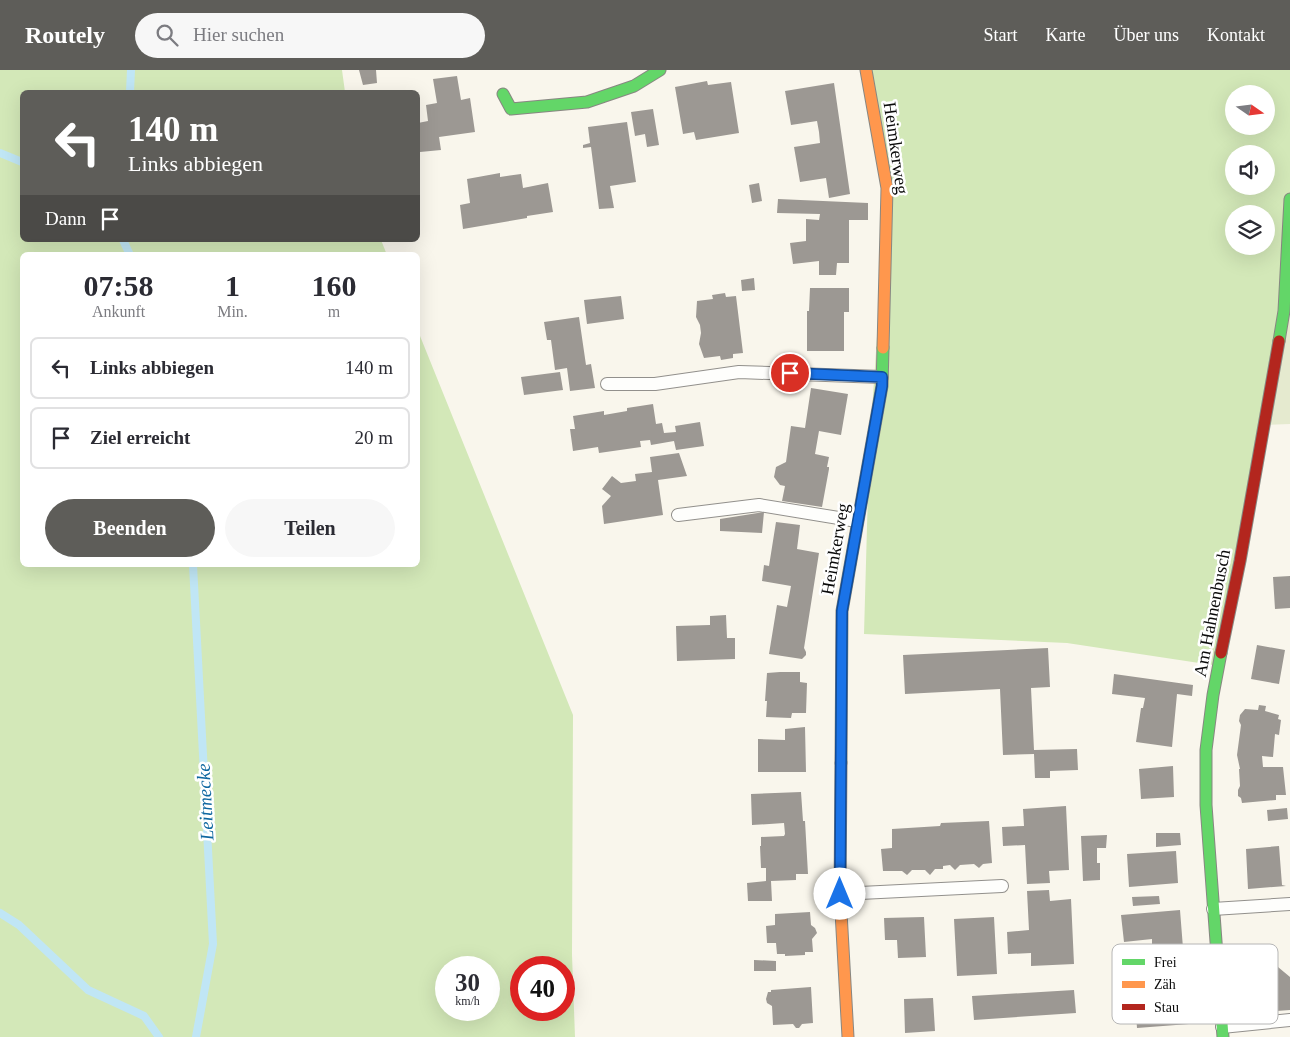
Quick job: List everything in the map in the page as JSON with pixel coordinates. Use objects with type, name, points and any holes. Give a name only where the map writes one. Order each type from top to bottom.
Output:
[{"type":"street","points":[[503,94],[511,109],[586,102],[634,86],[660,70]]},
{"type":"street","name":"Heimkerweg","points":[[848,1037],[840,894],[842,611],[882,386],[887,188],[866,70]]},
{"type":"street","name":"Am Hahnenbusch","points":[[1216,944],[1206,805],[1206,750],[1213,695],[1242,551],[1284,311],[1290,199]]},
{"type":"lane","points":[[607,384],[655,384],[739,372],[882,377]]},
{"type":"lane","points":[[678,515],[759,505],[857,521]]},
{"type":"lane","points":[[840,894],[1002,886]]},
{"type":"lane","points":[[1213,909],[1290,904]]},
{"type":"lane","points":[[1222,1032],[1267,1024]]},
{"type":"green space","points":[[0,70],[342,70],[345,90],[20,90],[20,242],[382,242],[386,252],[20,252],[20,567],[420,567],[420,336],[573,715],[572,956],[510,956],[510,1021],[574,1021],[575,1037],[0,1037]]},
{"type":"green space","points":[[866,70],[1290,70],[1290,267],[1219,666],[1067,643],[864,634],[869,455],[887,188]]},
{"type":"green space","points":[[1290,226],[1290,424],[1266,425]]},
{"type":"building","points":[[359,70],[376,70],[377,83],[363,85]]},
{"type":"building","points":[[457,76],[461,100],[470,98],[475,132],[439,137],[441,150],[420,152],[420,123],[428,121],[426,105],[437,103],[433,79]]},
{"type":"building","points":[[707,81],[708,85],[731,82],[739,133],[696,140],[694,132],[683,134],[675,87]]},
{"type":"building","points":[[834,83],[850,194],[829,198],[826,178],[800,182],[794,147],[820,143],[819,132],[817,121],[791,125],[785,91]]},
{"type":"building","points":[[653,109],[659,145],[647,147],[645,134],[635,136],[631,112]]},
{"type":"building","points":[[627,122],[636,182],[610,186],[614,208],[599,209],[591,147],[583,148],[583,145],[590,143],[588,127]]},
{"type":"building","points":[[500,173],[500,177],[521,174],[523,188],[548,183],[553,212],[463,229],[460,205],[470,203],[467,179]]},
{"type":"building","points":[[759,183],[762,201],[752,203],[749,185]]},
{"type":"building","points":[[778,199],[868,203],[868,220],[849,220],[849,263],[837,263],[836,275],[819,275],[819,261],[793,264],[790,243],[806,241],[806,219],[819,220],[820,214],[777,213]]},
{"type":"building","points":[[754,278],[755,290],[742,291],[741,280]]},
{"type":"building","points":[[810,288],[849,288],[849,312],[844,312],[844,351],[807,351],[807,311],[809,311]]},
{"type":"building","points":[[725,293],[726,297],[736,296],[743,353],[733,354],[733,358],[721,360],[720,356],[704,358],[699,344],[701,333],[696,317],[697,301],[713,299],[712,295]]},
{"type":"building","points":[[621,296],[624,319],[587,324],[584,300]]},
{"type":"building","points":[[579,317],[586,365],[591,364],[595,388],[570,391],[567,368],[555,370],[551,340],[547,340],[544,322]]},
{"type":"building","points":[[560,372],[563,390],[524,395],[521,377]]},
{"type":"building","points":[[811,388],[848,394],[841,435],[819,431],[815,454],[829,457],[827,467],[829,469],[822,507],[782,501],[785,486],[780,485],[774,477],[776,467],[786,462],[791,426],[805,428]]},
{"type":"building","points":[[653,404],[656,424],[662,423],[664,433],[676,432],[675,426],[700,422],[704,446],[676,450],[674,441],[651,445],[650,440],[640,441],[641,447],[599,453],[598,447],[573,451],[570,429],[575,429],[573,416],[604,411],[604,415],[627,411],[627,408]]},
{"type":"building","points":[[679,453],[687,476],[658,480],[663,515],[604,524],[602,506],[611,496],[602,489],[612,476],[621,483],[636,481],[635,474],[652,472],[650,457]]},
{"type":"building","points":[[764,512],[762,533],[720,531],[720,519]]},
{"type":"building","points":[[776,522],[800,525],[797,549],[819,553],[804,648],[806,655],[802,659],[769,654],[777,605],[787,607],[791,586],[762,581],[764,565],[769,566]]},
{"type":"building","points":[[1290,576],[1290,608],[1275,609],[1273,577]]},
{"type":"building","points":[[726,615],[727,638],[735,638],[735,659],[677,661],[676,626],[710,625],[710,616]]},
{"type":"building","points":[[1257,645],[1285,650],[1279,684],[1251,679]]},
{"type":"building","points":[[1048,648],[1050,687],[1031,688],[1034,750],[1077,749],[1078,770],[1050,771],[1050,778],[1035,778],[1034,754],[1003,755],[1000,689],[905,694],[903,655]]},
{"type":"building","points":[[800,672],[800,682],[807,683],[806,713],[792,713],[791,718],[766,717],[767,673]]},
{"type":"building","points":[[1114,674],[1193,685],[1192,696],[1177,694],[1172,747],[1136,742],[1141,708],[1143,708],[1145,698],[1112,694]]},
{"type":"building","points":[[1259,705],[1266,706],[1265,711],[1279,715],[1278,719],[1281,720],[1279,735],[1275,734],[1273,757],[1262,756],[1263,767],[1283,767],[1286,795],[1276,795],[1276,800],[1242,803],[1241,798],[1238,796],[1240,769],[1237,755],[1241,725],[1239,721],[1240,715],[1245,709],[1258,710]]},
{"type":"building","points":[[805,727],[806,772],[758,772],[758,739],[785,740],[785,729]]},
{"type":"building","points":[[1173,766],[1174,797],[1141,799],[1139,769]]},
{"type":"building","points":[[801,792],[803,821],[805,821],[808,874],[796,874],[796,880],[771,881],[772,901],[748,901],[747,883],[766,881],[766,868],[761,868],[761,837],[784,836],[785,834],[784,823],[752,825],[751,794]]},
{"type":"building","points":[[1066,806],[1069,870],[1049,871],[1050,883],[1027,884],[1025,845],[1003,846],[1002,827],[1024,826],[1023,809]]},
{"type":"building","points":[[1287,808],[1288,819],[1268,821],[1267,810]]},
{"type":"building","points":[[989,821],[992,863],[983,864],[979,868],[974,864],[960,865],[955,870],[950,865],[943,866],[943,869],[935,869],[930,875],[925,870],[912,870],[907,875],[902,871],[883,871],[881,849],[892,848],[892,829],[940,826],[941,823]]},
{"type":"building","points":[[1156,833],[1180,833],[1181,845],[1156,847]]},
{"type":"building","points":[[1107,835],[1106,848],[1097,848],[1097,863],[1100,863],[1100,880],[1083,881],[1081,836]]},
{"type":"building","points":[[1279,846],[1282,885],[1286,886],[1248,889],[1246,849]]},
{"type":"building","points":[[1176,851],[1178,883],[1129,887],[1127,854]]},
{"type":"building","points":[[1049,890],[1050,901],[1071,899],[1074,964],[1031,966],[1031,953],[1008,954],[1007,932],[1029,930],[1027,891]]},
{"type":"building","points":[[1159,896],[1160,904],[1133,906],[1132,897]]},
{"type":"building","points":[[1180,910],[1183,944],[1152,944],[1152,939],[1124,942],[1121,915]]},
{"type":"building","points":[[810,912],[811,925],[817,933],[812,939],[813,952],[805,952],[805,955],[785,956],[785,954],[777,954],[776,943],[767,943],[766,926],[775,925],[775,914]]},
{"type":"building","points":[[924,917],[926,957],[898,958],[897,940],[885,940],[884,918]]},
{"type":"building","points":[[994,917],[997,974],[957,976],[954,919]]},
{"type":"building","points":[[754,960],[776,961],[776,971],[754,971]]},
{"type":"building","points":[[1278,967],[1290,977],[1290,1010],[1278,1011]]},
{"type":"building","points":[[811,987],[813,1023],[802,1024],[799,1028],[796,1028],[793,1024],[773,1025],[772,1006],[767,1003],[766,999],[768,992],[771,992],[771,990]]},
{"type":"building","points":[[1074,990],[1076,1013],[974,1020],[972,996]]},
{"type":"building","points":[[933,998],[935,1031],[905,1033],[904,999]]},
{"type":"building","points":[[1137,1024],[1189,1024],[1137,1028]]},
{"type":"waterway","points":[[130,90],[131,70]]},
{"type":"waterway","name":"Leitmecke","points":[[0,153],[20,161]]},
{"type":"waterway","name":"Leitmecke","points":[[124,242],[129,252]]},
{"type":"waterway","name":"Leitmecke","points":[[193,567],[213,944],[196,1037]]},
{"type":"waterway","points":[[0,913],[19,925],[88,990],[144,1016],[159,1037]]},
{"type":"traffic: fast","points":[[503,94],[511,109],[587,102],[634,86],[660,70]]},
{"type":"traffic: fast","points":[[1279,341],[1284,311],[1290,199]]},
{"type":"traffic: fast","points":[[841,763],[842,611],[882,386],[883,348]]},
{"type":"traffic: fast","points":[[1216,944],[1206,805],[1206,750],[1221,653]]},
{"type":"traffic: fast","points":[[1222,1024],[1223,1037]]},
{"type":"traffic: slow","points":[[866,70],[887,188],[883,348]]},
{"type":"traffic: slow","points":[[841,763],[840,894],[848,1037]]},
{"type":"traffic: jam","points":[[1221,653],[1240,561],[1279,341]]},
{"type":"route","points":[[790,373],[882,377],[882,386],[842,611],[840,894]]}]
